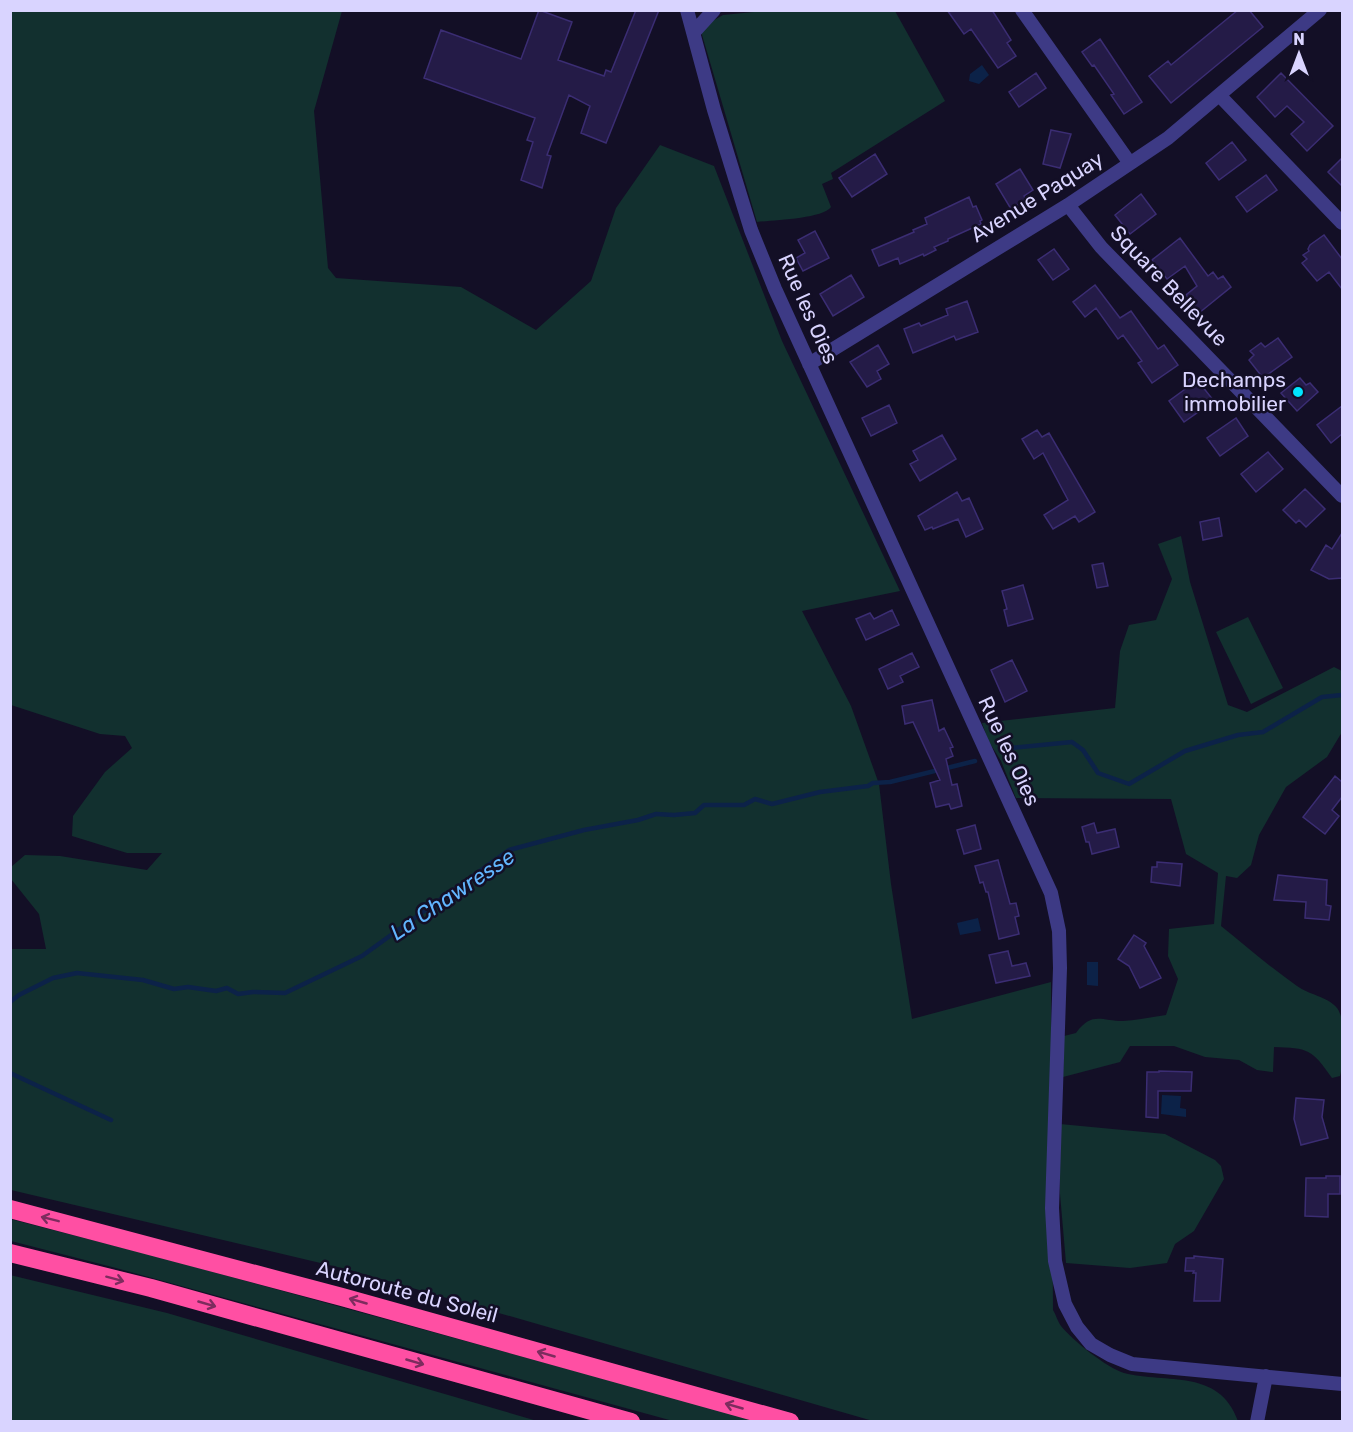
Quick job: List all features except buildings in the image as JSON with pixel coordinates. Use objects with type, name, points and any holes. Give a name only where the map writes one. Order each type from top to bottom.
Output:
[{"type":"highway","name":"Autoroute du Soleil","points":[[10,1209],[89,1228],[790,1422]]},
{"type":"highway","points":[[10,1253],[151,1288],[631,1422]]},
{"type":"street","name":"Rue les Oies","points":[[687,10],[714,110],[751,230],[809,364],[1051,893],[1059,931],[1060,968],[1052,1208],[1055,1261],[1065,1305],[1077,1327],[1091,1344],[1132,1364],[1342,1384]]},
{"type":"street","points":[[694,32],[714,10]]},
{"type":"street","name":"Avenue Paquay","points":[[809,364],[1068,205],[1129,162],[1022,10]]},
{"type":"street","points":[[1129,162],[1168,138],[1320,10]]},
{"type":"street","points":[[1220,96],[1342,223]]},
{"type":"street","name":"Square Bellevue","points":[[1068,205],[1101,247],[1342,496]]},
{"type":"street","points":[[1257,1422],[1266,1376]]},
{"type":"green space","points":[[11,11],[342,11],[314,111],[328,268],[336,278],[461,287],[536,330],[591,281],[616,208],[660,145],[714,166],[782,341],[900,591],[802,611],[851,706],[879,784],[891,884],[912,1019],[1051,982],[1053,1310],[1066,1332],[1109,1366],[1124,1373],[1205,1385],[1229,1404],[1238,1421],[873,1421],[350,1270],[11,1190],[11,949],[46,949],[39,914],[11,879],[11,867],[25,855],[60,856],[147,870],[162,853],[127,853],[72,836],[73,816],[105,772],[132,748],[125,736],[100,734],[11,705]]},
{"type":"green space","points":[[764,11],[895,11],[945,101],[831,173],[833,179],[822,184],[831,207],[826,211],[785,220],[757,222],[700,28],[723,15]]},
{"type":"green space","points":[[1181,536],[1190,582],[1228,705],[1247,712],[1334,667],[1342,671],[1342,732],[1327,757],[1286,787],[1259,835],[1251,865],[1237,878],[1226,876],[1221,926],[1297,986],[1337,1008],[1343,1031],[1343,1061],[1340,1076],[1332,1078],[1314,1056],[1295,1048],[1274,1047],[1273,1072],[1257,1070],[1239,1060],[1205,1057],[1174,1046],[1130,1046],[1120,1062],[1063,1077],[1064,1036],[1076,1033],[1087,1022],[1097,1019],[1123,1021],[1166,1015],[1178,979],[1168,956],[1169,929],[1214,924],[1218,873],[1186,854],[1171,799],[1016,798],[982,723],[1115,708],[1120,651],[1129,625],[1156,620],[1172,579],[1158,544]]},
{"type":"green space","points":[[1248,617],[1283,688],[1251,704],[1216,632]]},
{"type":"green space","points":[[1060,1124],[1165,1134],[1215,1160],[1221,1166],[1224,1179],[1194,1231],[1175,1244],[1167,1263],[1130,1268],[1066,1263],[1060,1194]]},
{"type":"green space","points":[[10,1219],[162,1258],[758,1421],[673,1421],[11,1241]]},
{"type":"green space","points":[[10,1275],[167,1313],[537,1421],[11,1421]]},
{"type":"water","points":[[982,65],[989,75],[979,84],[969,81],[970,74]]},
{"type":"water","points":[[978,918],[981,931],[960,935],[957,923]]},
{"type":"water","points":[[1087,962],[1098,962],[1098,986],[1087,985]]},
{"type":"water","points":[[1162,1095],[1181,1096],[1180,1108],[1186,1109],[1186,1117],[1161,1114]]},
{"type":"waterway","points":[[1000,749],[1072,742],[1083,750],[1098,773],[1129,784],[1185,751],[1238,735],[1263,732],[1322,697],[1342,695]]},
{"type":"waterway","name":"La Chawresse","points":[[10,1002],[53,978],[77,973],[143,980],[174,989],[188,987],[216,991],[227,988],[238,994],[285,993],[362,956],[509,850],[656,814],[695,813],[704,805],[744,805],[755,799],[772,804],[820,792],[890,782],[975,761]]},
{"type":"waterway","name":"La Chawresse","points":[[10,1073],[111,1120]]},
{"type":"place","name":"Dechamps immobilier","points":[[1298,392]]}]
